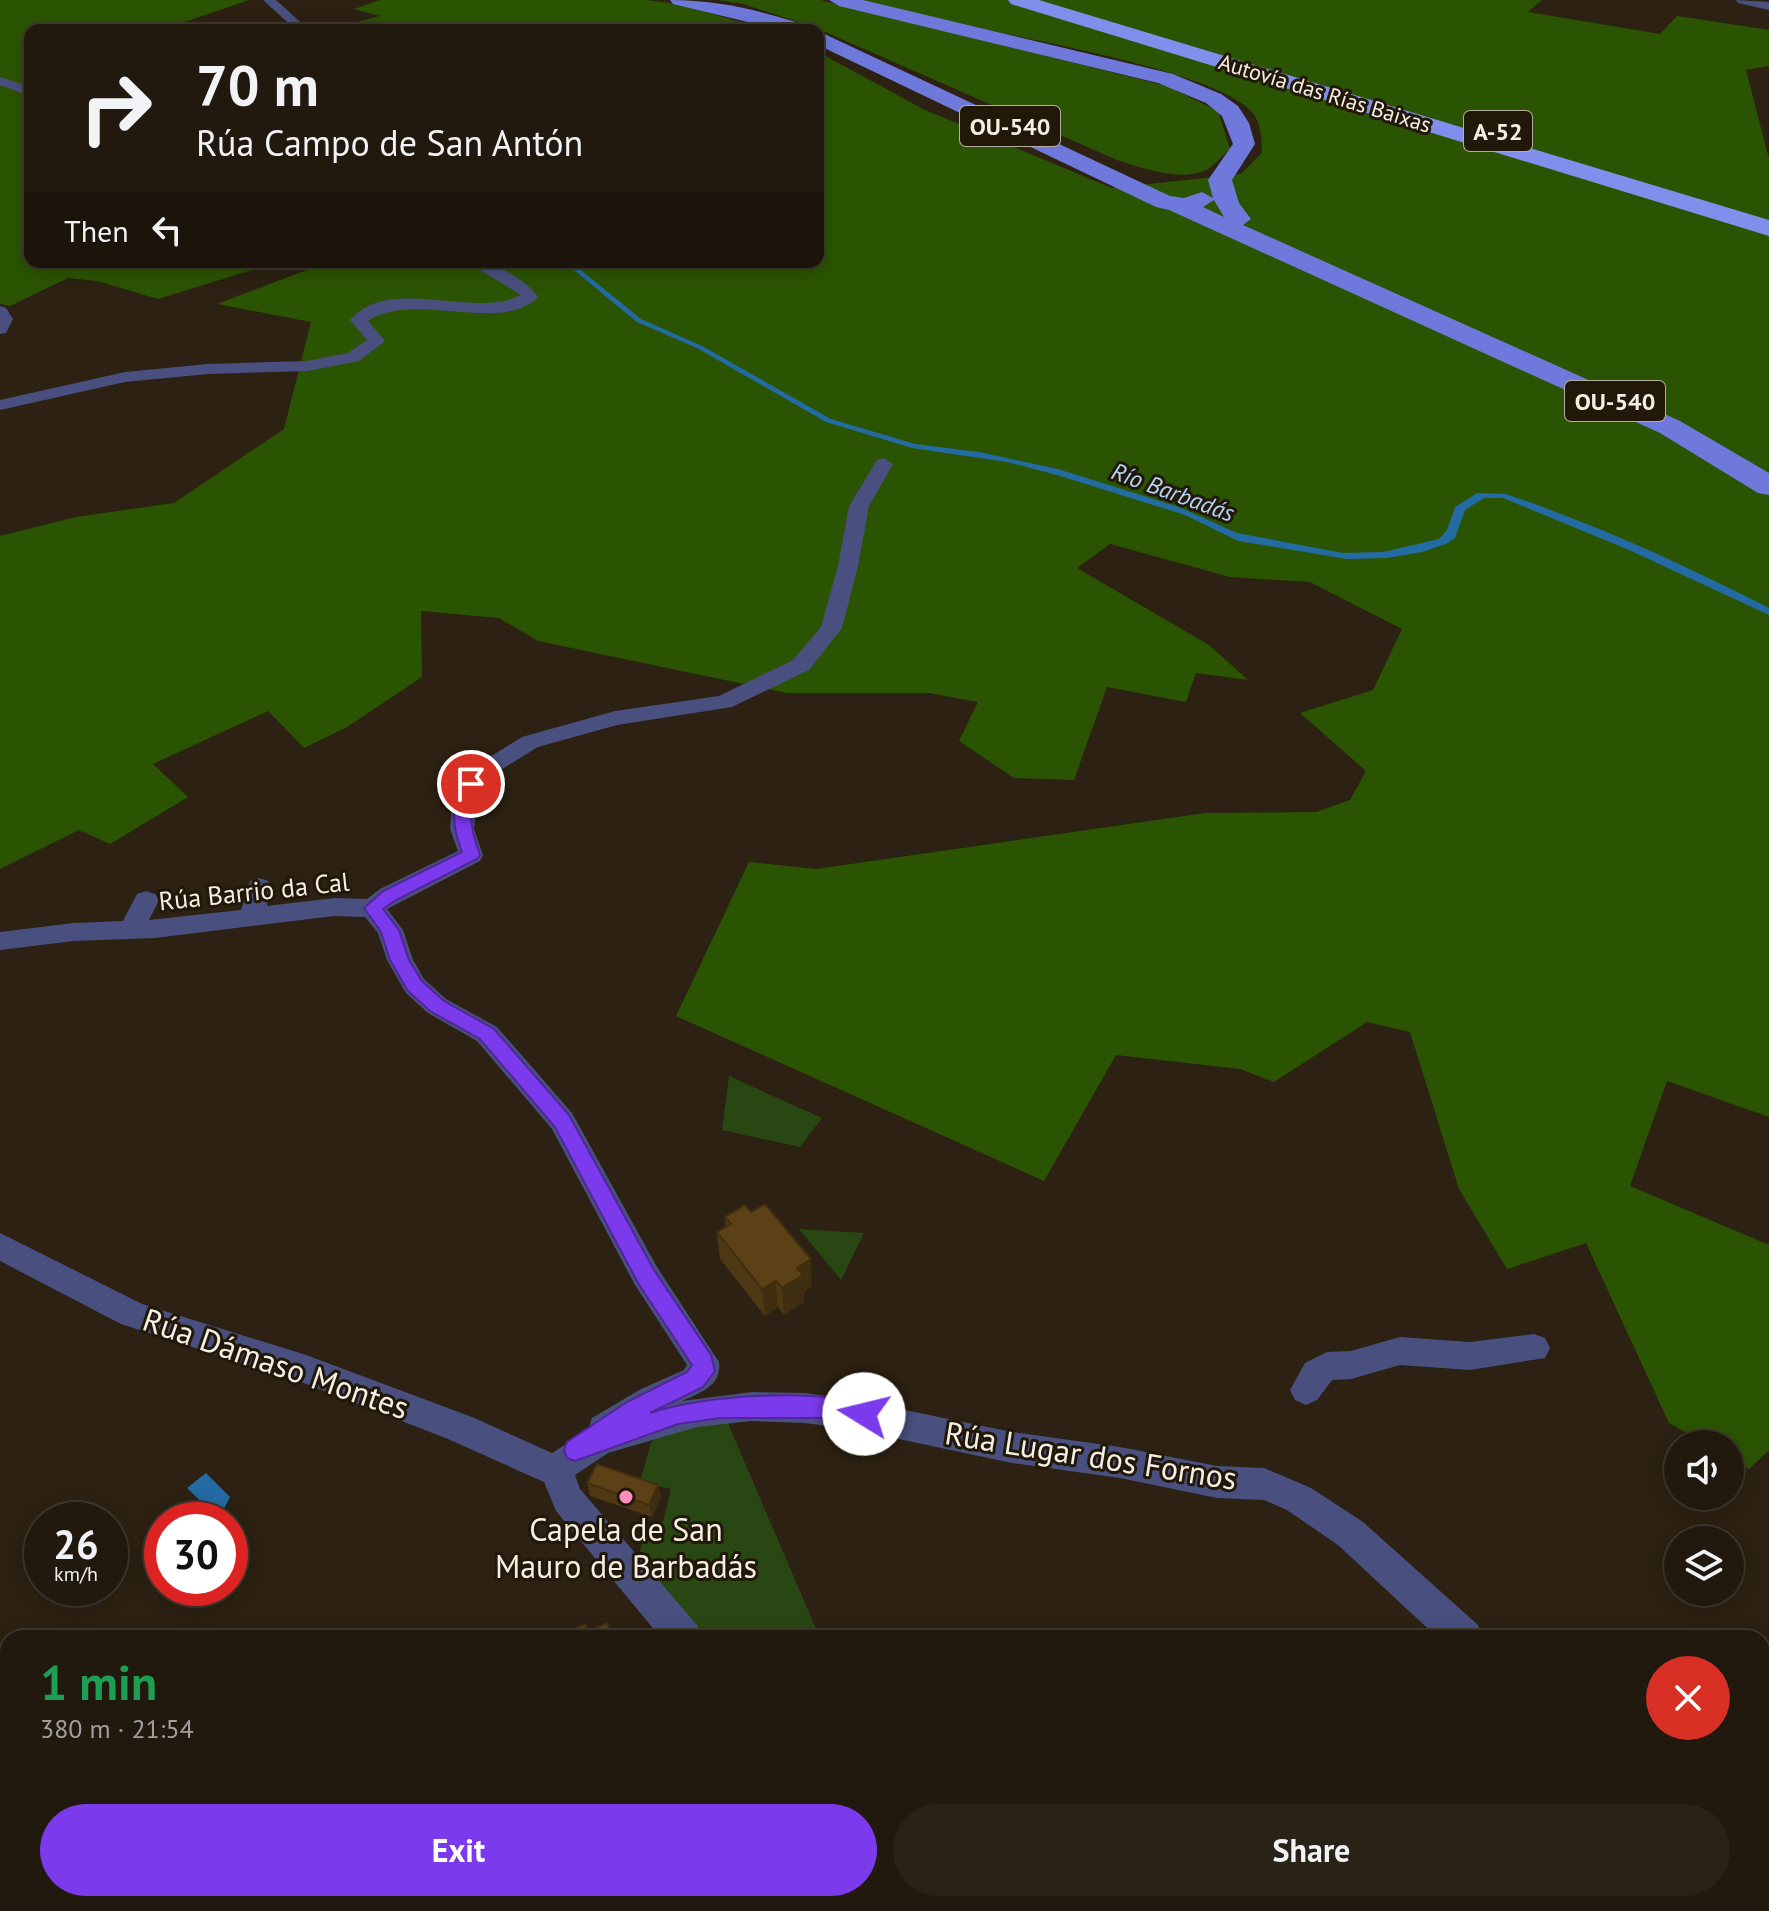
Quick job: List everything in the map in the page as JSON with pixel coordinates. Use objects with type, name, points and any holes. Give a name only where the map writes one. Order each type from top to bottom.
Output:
[{"type":"highway","points":[[1004,0],[1158,42]]},
{"type":"highway","name":"Autovía das Rías Baixas","points":[[1018,0],[1769,228]]},
{"type":"highway","name":"Autovía das Rías Baixas","points":[[1068,0],[1769,212]]},
{"type":"main road","points":[[680,0],[782,24]]},
{"type":"main road","points":[[839,0],[1179,83],[1210,97],[1230,111],[1241,126],[1244,144],[1192,186]]},
{"type":"main road","name":"OU-540","points":[[824,40],[1192,186],[1455,328],[1670,427],[1769,486]]},
{"type":"main road","points":[[862,57],[913,75],[1138,175],[1192,186],[1239,219],[1455,328]]},
{"type":"street","points":[[269,0],[296,24]]},
{"type":"street","points":[[1742,0],[1769,6]]},
{"type":"street","points":[[0,81],[24,90]]},
{"type":"street","points":[[0,405],[95,382],[167,372],[307,366],[353,357],[370,349],[377,341],[358,320],[363,314],[384,308],[417,305],[512,308],[530,297],[524,289],[486,268]]},
{"type":"street","points":[[0,311],[5,319],[0,329]]},
{"type":"street","name":"Rúa Barrio da Cal","points":[[0,941],[251,918],[334,907],[372,908],[389,895],[471,855],[462,829],[465,791],[488,768],[530,742],[615,718],[724,702],[801,665],[831,628],[848,566],[859,506],[884,464]]},
{"type":"street","points":[[251,918],[259,887]]},
{"type":"street","points":[[131,930],[146,900]]},
{"type":"street","points":[[372,908],[390,930],[400,960],[415,986],[437,1006],[487,1034],[562,1121],[646,1276],[703,1362],[704,1371],[695,1380],[618,1419],[566,1460],[568,1500],[677,1630]]},
{"type":"street","name":"Rúa Dámaso Montes","points":[[0,1246],[132,1314],[319,1373],[460,1428],[566,1460]]},
{"type":"street","points":[[1306,1390],[1321,1368],[1351,1365],[1400,1351],[1470,1356],[1534,1348]]},
{"type":"street","name":"Rúa Lugar dos Fornos","points":[[566,1460],[678,1414],[720,1407],[826,1408],[1066,1457],[1125,1463],[1219,1483],[1260,1483],[1270,1485],[1337,1523],[1456,1630]]},
{"type":"green space","points":[[0,0],[249,0],[179,24],[24,24],[24,268],[259,268],[158,299],[97,281],[68,278],[10,306],[0,304]]},
{"type":"green space","points":[[380,0],[646,0],[678,4],[747,24],[349,24],[380,16],[354,9]]},
{"type":"green space","points":[[717,0],[820,0],[1167,86],[1218,111],[1230,149],[1209,168],[1195,173],[1173,174],[1138,167],[824,31],[824,24],[805,24],[743,4]]},
{"type":"green space","points":[[860,0],[1542,0],[1528,12],[1660,34],[1677,16],[1769,30],[1769,66],[1746,70],[1769,159],[1769,1117],[1667,1081],[1630,1186],[1769,1245],[1769,1450],[1749,1469],[1744,1466],[1744,1430],[1681,1430],[1669,1423],[1586,1243],[1507,1269],[1459,1189],[1410,1032],[1367,1022],[1274,1082],[1240,1069],[1116,1055],[1044,1181],[676,1016],[749,862],[816,869],[1205,813],[1316,812],[1350,800],[1366,771],[1300,713],[1373,690],[1402,629],[1310,582],[1230,577],[1110,544],[1077,568],[1209,645],[1248,680],[1196,673],[1186,702],[1107,687],[1074,780],[1014,778],[959,741],[978,702],[929,693],[787,693],[538,641],[499,618],[421,611],[422,677],[347,727],[304,748],[268,711],[153,764],[188,797],[110,844],[79,830],[0,869],[0,536],[76,517],[174,503],[284,429],[311,322],[217,304],[312,268],[824,268],[824,55],[925,110],[1112,188],[1241,174],[1262,153],[1255,116],[1233,98],[1171,73]]},
{"type":"green space","points":[[729,1076],[822,1118],[800,1147],[722,1130]]},
{"type":"green space","points":[[799,1229],[864,1233],[841,1280]]},
{"type":"green space","points":[[727,1421],[817,1630],[694,1630],[639,1559],[641,1546],[664,1519],[671,1489],[640,1482],[651,1443],[661,1432]]},
{"type":"water","points":[[571,268],[578,268],[641,319],[702,346],[831,419],[915,444],[979,452],[1058,469],[1179,507],[1237,533],[1343,553],[1383,552],[1439,539],[1447,530],[1455,507],[1477,493],[1506,494],[1573,518],[1672,561],[1769,608],[1769,615],[1629,550],[1503,498],[1484,498],[1465,510],[1455,538],[1448,543],[1422,552],[1387,558],[1347,559],[1238,541],[1185,515],[1057,475],[1007,462],[912,448],[826,422],[697,348],[637,322]]},
{"type":"water","points":[[206,1473],[230,1497],[228,1502],[202,1502],[187,1488]]},
{"type":"building","points":[[765,1204],[811,1259],[797,1268],[803,1275],[782,1288],[776,1281],[762,1289],[717,1232],[731,1224],[725,1217],[745,1205],[751,1212]]},
{"type":"building","points":[[597,1464],[658,1485],[649,1505],[587,1483]]},
{"type":"building","points":[[607,1623],[609,1630],[590,1630]]},
{"type":"building","points":[[585,1624],[588,1630],[570,1630]]},
{"type":"place","name":"Capela de San Mauro de Barbadás","points":[[626,1497]]},
{"type":"route","points":[[471,784],[462,802],[462,829],[471,855],[389,895],[372,908],[390,930],[400,960],[415,986],[437,1006],[470,1022],[504,1050],[573,1136],[646,1276],[703,1362],[704,1371],[695,1380],[635,1409],[575,1450],[678,1414],[720,1407],[826,1408],[864,1414]]},
{"type":"water label","name":"Río Barbadás","points":[[1173,492]]}]
